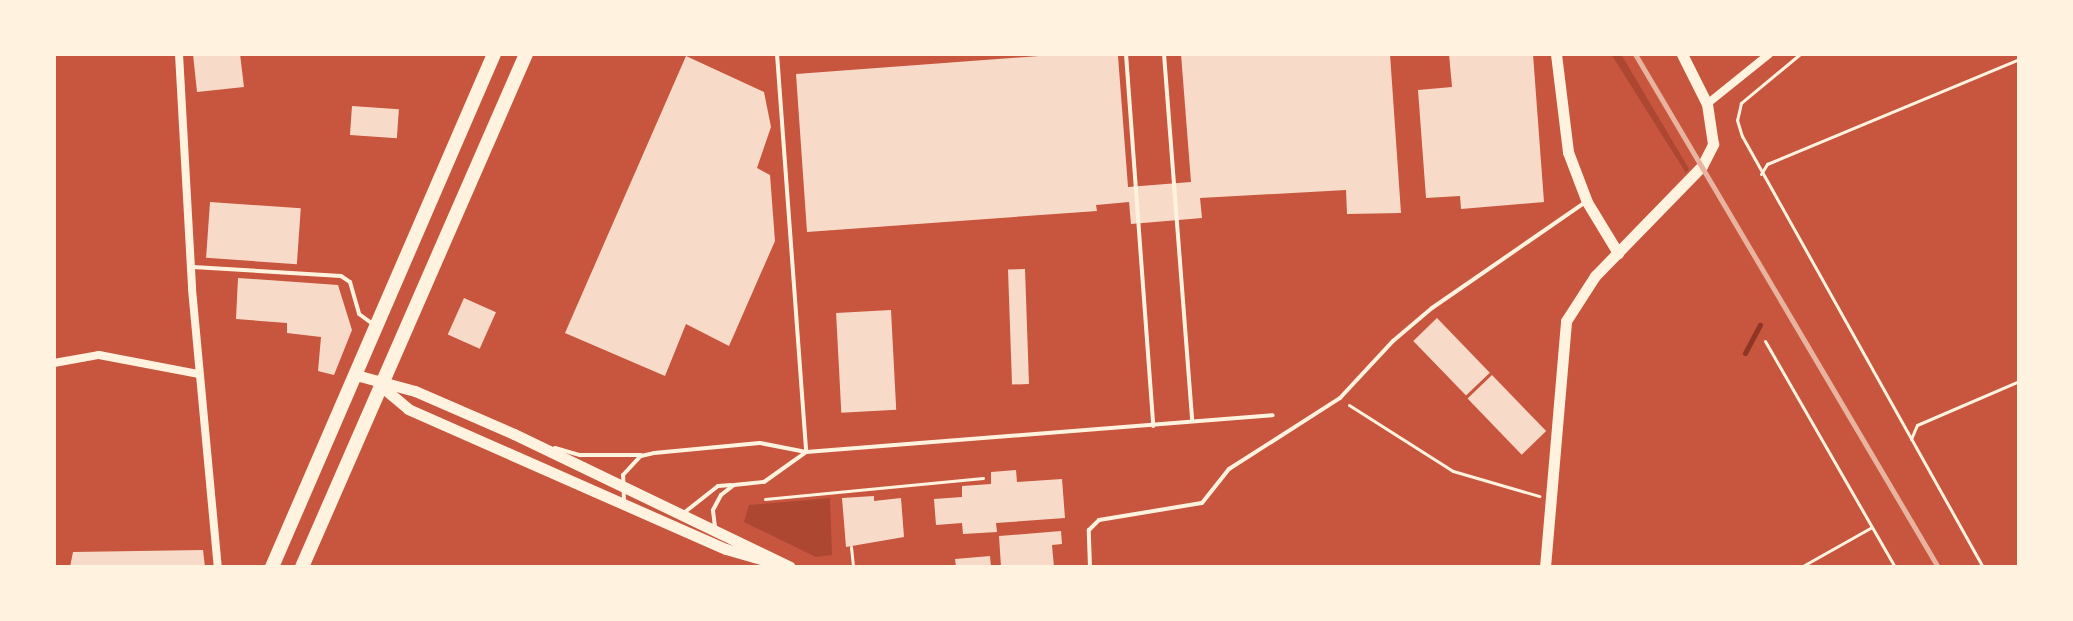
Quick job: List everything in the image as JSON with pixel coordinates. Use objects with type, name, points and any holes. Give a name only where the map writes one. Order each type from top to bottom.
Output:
[{"type":"highway","points":[[272,567],[494,54]]},
{"type":"highway","points":[[302,567],[526,54]]},
{"type":"street","points":[[179,54],[199,374],[218,567]]},
{"type":"street","points":[[1556,54],[1561,125],[1587,202],[1618,253]]},
{"type":"street","points":[[1545,567],[1563,333],[1583,291],[1708,158],[1714,137],[1707,104],[1682,54]]},
{"type":"street","points":[[1707,104],[1769,54]]},
{"type":"street","points":[[54,363],[99,355],[199,374]]},
{"type":"street","points":[[356,375],[381,386],[415,391],[514,434],[789,567]]},
{"type":"street","points":[[381,386],[408,409],[726,549],[789,567]]},
{"type":"lane","points":[[777,54],[806,452]]},
{"type":"lane","points":[[1126,54],[1153,426]]},
{"type":"lane","points":[[1164,54],[1192,420]]},
{"type":"lane","points":[[1090,567],[1089,530],[1099,520],[1202,503],[1229,469],[1340,398],[1393,341],[1432,308],[1587,202]]},
{"type":"lane","points":[[191,267],[341,276],[350,282],[359,314],[377,327]]},
{"type":"lane","points":[[514,434],[580,455],[645,455],[760,443],[806,452],[1273,415]]},
{"type":"lane","points":[[666,522],[718,486],[764,482],[806,452]]},
{"type":"lane","points":[[624,503],[621,486],[629,466],[645,455]]},
{"type":"lane","points":[[715,529],[713,510],[734,485]]},
{"type":"path","points":[[1800,54],[1738,112],[1742,136],[1983,567]]},
{"type":"path","points":[[1761,174],[1767,164],[2019,59]]},
{"type":"path","points":[[1765,341],[1895,567]]},
{"type":"path","points":[[1911,439],[1917,425],[2019,381]]},
{"type":"path","points":[[1340,398],[1453,471],[1550,497]]},
{"type":"path","points":[[765,499],[983,478]]},
{"type":"path","points":[[1801,567],[1872,527]]},
{"type":"path","points":[[851,547],[853,567]]},
{"type":"shaded area","points":[[1611,54],[1621,54],[1689,169],[1686,173]]},
{"type":"shaded area","points":[[830,498],[832,555],[816,557],[744,522],[749,505]]},
{"type":"building","points":[[193,54],[240,54],[244,87],[197,92]]},
{"type":"building","points":[[1065,54],[1118,56],[1128,187],[1191,182],[1181,54],[1390,54],[1401,213],[1347,214],[1346,190],[1200,198],[1202,218],[1131,224],[1129,202],[1096,205],[1097,211],[807,232],[796,74]]},
{"type":"building","points":[[1449,54],[1533,54],[1544,202],[1461,209],[1460,196],[1426,198],[1418,90],[1452,87]]},
{"type":"building","points":[[686,56],[764,92],[771,127],[757,168],[770,175],[775,241],[729,346],[686,324],[665,376],[565,333]]},
{"type":"building","points":[[352,106],[399,109],[397,138],[350,135]]},
{"type":"building","points":[[210,202],[301,208],[297,264],[206,258]]},
{"type":"building","points":[[1025,269],[1029,384],[1012,385],[1008,270]]},
{"type":"building","points":[[238,278],[338,285],[352,330],[334,375],[318,371],[321,337],[287,333],[287,323],[236,319]]},
{"type":"building","points":[[464,298],[496,312],[480,349],[448,335]]},
{"type":"building","points":[[891,310],[896,410],[841,413],[836,313]]},
{"type":"building","points":[[1437,318],[1490,373],[1466,396],[1413,341]]},
{"type":"building","points":[[1492,375],[1546,431],[1522,455],[1468,399]]},
{"type":"building","points":[[1016,470],[1017,482],[1062,479],[1065,518],[996,523],[997,532],[963,534],[962,523],[936,525],[934,499],[962,497],[962,486],[991,484],[991,472]]},
{"type":"building","points":[[874,496],[874,501],[901,498],[904,537],[846,547],[842,498]]},
{"type":"building","points":[[1061,531],[1062,544],[1052,545],[1054,567],[1001,567],[999,536]]},
{"type":"building","points":[[203,550],[205,567],[70,567],[73,552]]},
{"type":"building","points":[[990,556],[991,567],[956,567],[955,559]]},
{"type":"waterway","points":[[1745,353],[1760,325]]},
{"type":"railway","points":[[1635,54],[1938,567]]}]
